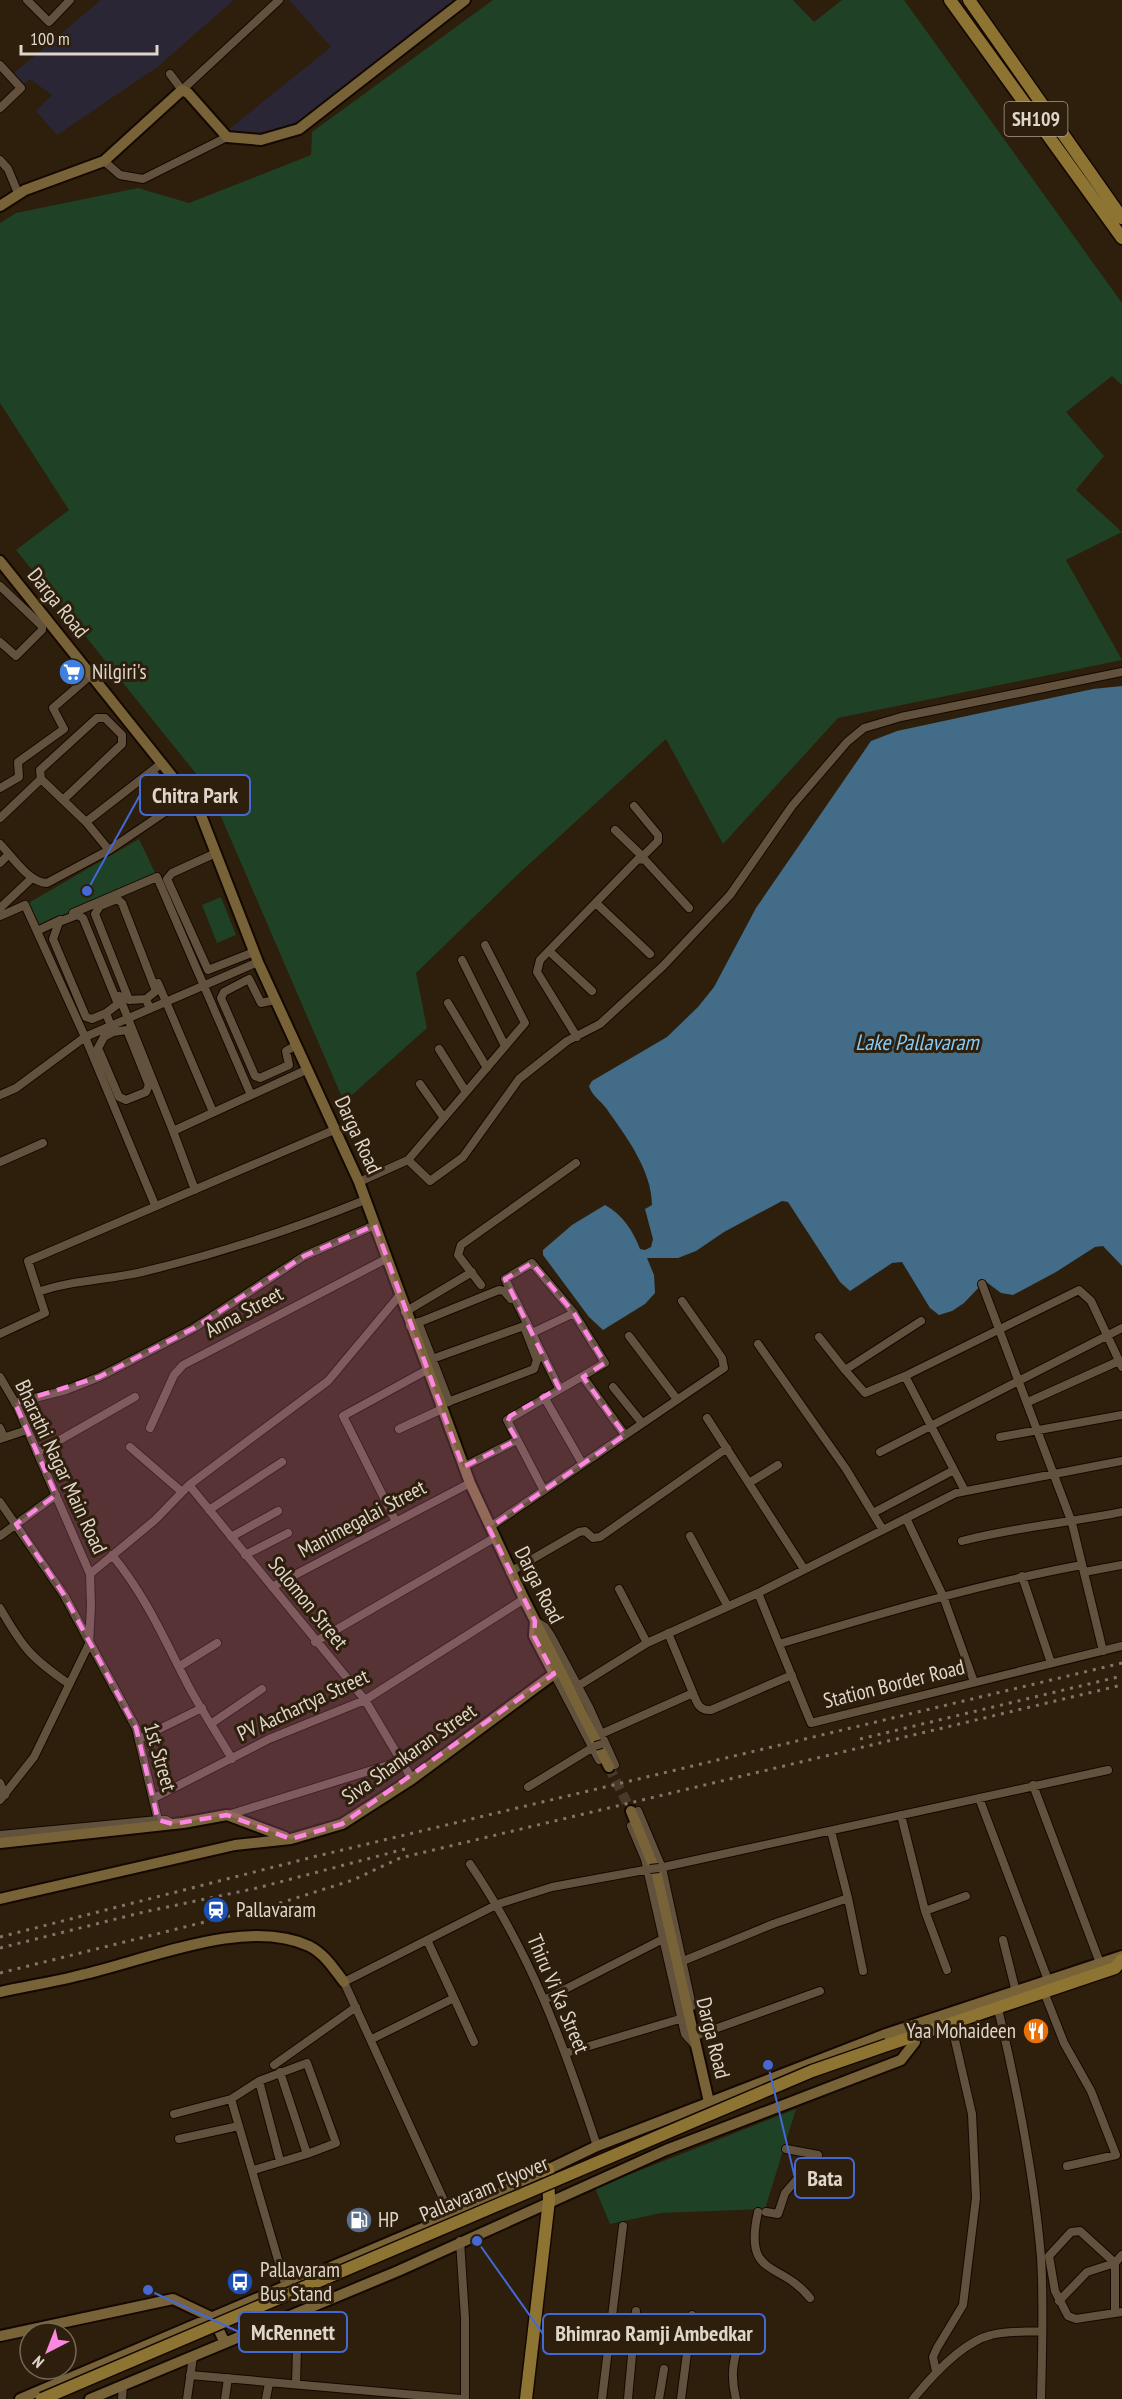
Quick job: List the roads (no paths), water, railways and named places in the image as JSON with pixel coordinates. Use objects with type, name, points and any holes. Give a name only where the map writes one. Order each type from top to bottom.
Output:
[{"type":"main road","name":"SH109","points":[[950,0],[1122,238]]},
{"type":"main road","name":"SH109","points":[[969,0],[1122,219]]},
{"type":"main road","points":[[913,2039],[1115,1968],[1122,1960]]},
{"type":"main road","points":[[913,2039],[1122,1975]]},
{"type":"main road","name":"Pallavaram Flyover","points":[[42,2399],[812,2071],[913,2039]]},
{"type":"main road","name":"Pallavaram Flyover","points":[[57,2399],[531,2198],[673,2135],[887,2048]]},
{"type":"main road","points":[[526,2399],[549,2200],[548,2169]]},
{"type":"street","points":[[27,0],[49,22],[70,0]]},
{"type":"street","points":[[0,206],[18,193],[104,161],[279,0]]},
{"type":"street","points":[[104,161],[120,175],[143,179],[227,137],[261,140],[299,129],[465,0]]},
{"type":"street","points":[[0,65],[21,88],[0,108]]},
{"type":"street","points":[[170,74],[182,90],[188,93],[227,137]]},
{"type":"street","points":[[0,160],[8,169],[18,193]]},
{"type":"street","name":"Darga Road","points":[[0,561],[199,810],[256,957],[359,1182],[405,1312],[414,1324],[427,1370],[443,1405],[463,1467],[510,1572],[612,1766]]},
{"type":"street","points":[[0,586],[42,626],[42,630],[16,656],[0,642]]},
{"type":"street","points":[[408,1160],[426,1179],[435,1179],[463,1157],[519,1079],[567,1041],[600,1024],[663,966],[730,895],[792,806],[847,742],[864,728],[901,717],[1122,672]]},
{"type":"street","points":[[0,788],[19,777],[18,762],[64,729],[53,708],[91,675]]},
{"type":"street","points":[[63,800],[122,744],[122,735],[105,718],[97,718],[40,770],[41,779],[86,822],[109,850]]},
{"type":"street","points":[[86,822],[162,763]]},
{"type":"street","points":[[0,844],[32,878],[40,883],[47,883],[109,850],[177,804],[152,771]]},
{"type":"street","points":[[0,818],[41,779]]},
{"type":"street","points":[[577,1037],[537,972],[537,965],[597,904],[635,860],[658,841],[658,835],[634,806]]},
{"type":"street","points":[[615,830],[689,908]]},
{"type":"street","points":[[216,853],[172,873],[167,879],[208,970],[256,957]]},
{"type":"street","points":[[0,863],[9,854]]},
{"type":"street","points":[[37,930],[157,877],[251,1095]]},
{"type":"street","points":[[0,908],[32,878]]},
{"type":"street","points":[[120,893],[213,1112]]},
{"type":"street","points":[[117,899],[122,903],[156,991],[146,999],[129,1000],[95,915],[100,906],[117,899]]},
{"type":"street","points":[[597,904],[650,954]]},
{"type":"street","points":[[0,916],[25,905],[85,1037],[155,1206]]},
{"type":"street","points":[[83,909],[129,1018],[195,1190]]},
{"type":"street","points":[[77,915],[83,918],[118,1004],[106,1012],[92,1019],[86,1017],[53,939],[59,922],[77,915]]},
{"type":"street","points":[[359,1182],[408,1160],[525,1023],[485,945]]},
{"type":"street","points":[[549,951],[592,991]]},
{"type":"street","points":[[0,1095],[16,1088],[85,1037],[112,1029],[127,1030],[149,1085],[146,1092],[126,1100],[119,1097],[99,1048],[101,1040],[112,1029],[129,1018],[204,986],[256,957]]},
{"type":"street","points":[[462,960],[505,1046]]},
{"type":"street","points":[[275,1000],[261,1003],[249,979],[224,992],[221,998],[255,1076],[260,1078],[289,1065],[286,1051],[295,1046]]},
{"type":"street","points":[[146,999],[150,1009]]},
{"type":"street","points":[[448,1003],[487,1068]]},
{"type":"street","points":[[106,1012],[112,1029]]},
{"type":"street","points":[[439,1049],[466,1092]]},
{"type":"street","points":[[173,1131],[306,1070]]},
{"type":"street","points":[[420,1084],[444,1118]]},
{"type":"street","points":[[0,1334],[45,1313],[28,1261],[334,1130]]},
{"type":"street","points":[[0,1162],[43,1143]]},
{"type":"street","points":[[481,1285],[458,1255],[461,1245],[576,1163]]},
{"type":"street","points":[[38,1292],[65,1282],[141,1272],[285,1232],[365,1200]]},
{"type":"street","points":[[15,1403],[66,1390],[99,1377],[194,1328],[304,1256],[375,1225]]},
{"type":"street","name":"Anna Street","points":[[150,1428],[174,1375],[183,1365],[386,1259]]},
{"type":"street","points":[[543,1489],[507,1420],[605,1363],[574,1313],[532,1263],[505,1279],[559,1388]]},
{"type":"street","points":[[405,1312],[472,1272]]},
{"type":"street","points":[[982,1284],[1072,1523],[1103,1651]]},
{"type":"street","points":[[399,1430],[443,1405],[534,1369],[537,1360],[509,1294],[499,1290],[414,1324],[432,1359],[443,1405]]},
{"type":"street","points":[[819,1337],[865,1393],[905,1376],[1080,1290],[1091,1301],[1121,1364],[1028,1402]]},
{"type":"street","points":[[90,1574],[189,1485],[328,1381],[399,1296]]},
{"type":"street","points":[[490,1527],[676,1398],[724,1368],[725,1362],[682,1301]]},
{"type":"street","points":[[532,1333],[574,1313]]},
{"type":"street","points":[[845,1370],[921,1321]]},
{"type":"street","points":[[432,1359],[524,1326]]},
{"type":"street","points":[[880,1452],[930,1424],[1122,1328]]},
{"type":"street","points":[[629,1336],[676,1398]]},
{"type":"street","points":[[758,1344],[846,1469],[883,1530]]},
{"type":"street","points":[[396,1522],[343,1416],[427,1370]]},
{"type":"street","points":[[905,1376],[965,1491]]},
{"type":"street","name":"Bharathi Nagar Main Road","points":[[0,1377],[15,1403],[90,1574],[88,1644]]},
{"type":"street","points":[[583,1377],[625,1435]]},
{"type":"street","points":[[613,1387],[642,1423]]},
{"type":"street","points":[[37,1453],[135,1397]]},
{"type":"street","points":[[544,1397],[582,1463]]},
{"type":"street","points":[[1000,1437],[1122,1415]]},
{"type":"street","points":[[707,1418],[804,1569]]},
{"type":"street","points":[[0,1428],[2,1438],[27,1430]]},
{"type":"street","points":[[463,1467],[517,1440]]},
{"type":"street","points":[[130,1447],[182,1492]]},
{"type":"street","points":[[510,1572],[579,1533],[585,1531],[592,1538],[600,1537],[727,1448]]},
{"type":"street","points":[[578,1686],[647,1643],[758,1593],[956,1493],[1122,1461]]},
{"type":"street","points":[[209,1510],[282,1462]]},
{"type":"street","points":[[749,1484],[778,1465]]},
{"type":"street","points":[[873,1513],[954,1470]]},
{"type":"street","name":"Manimegalai Street","points":[[272,1587],[470,1483]]},
{"type":"street","name":"Solomon Street","points":[[189,1485],[315,1642],[365,1700],[412,1779]]},
{"type":"street","points":[[0,1536],[56,1495]]},
{"type":"street","name":"1st Street","points":[[0,1502],[64,1595],[88,1644],[136,1728],[158,1820]]},
{"type":"street","points":[[231,1537],[278,1511]]},
{"type":"street","points":[[962,1541],[999,1531],[1072,1523],[1122,1512]]},
{"type":"street","points":[[906,1518],[943,1596],[974,1682]]},
{"type":"street","points":[[245,1555],[288,1533]]},
{"type":"street","points":[[690,1536],[727,1605]]},
{"type":"street","points":[[315,1642],[494,1538]]},
{"type":"street","points":[[112,1555],[133,1580],[160,1625],[202,1708],[232,1759]]},
{"type":"street","points":[[779,1644],[943,1596],[1022,1576],[1122,1565]]},
{"type":"street","points":[[1022,1576],[1052,1663]]},
{"type":"street","points":[[619,1589],[647,1643]]},
{"type":"street","name":"Station Border Road","points":[[758,1593],[810,1723],[1122,1646]]},
{"type":"street","name":"PV Aachartya Street","points":[[154,1798],[269,1739],[365,1700],[524,1599]]},
{"type":"street","points":[[0,1608],[20,1643],[35,1660],[69,1684]]},
{"type":"street","points":[[598,1760],[598,1745],[601,1734],[551,1636],[545,1627],[535,1621],[534,1635],[554,1674],[598,1745],[612,1766]]},
{"type":"street","points":[[668,1634],[699,1707],[704,1710],[711,1710],[792,1675]]},
{"type":"street","points":[[180,1666],[218,1643]]},
{"type":"street","points":[[2,1798],[34,1757],[88,1644]]},
{"type":"street","name":"Siva Shankaran Street","points":[[0,1899],[235,1845],[291,1839],[342,1824],[412,1779],[554,1674]]},
{"type":"street","points":[[212,1723],[262,1689]]},
{"type":"street","points":[[601,1734],[693,1693]]},
{"type":"street","points":[[139,1739],[202,1708]]},
{"type":"street","points":[[528,1787],[598,1745]]},
{"type":"street","points":[[0,1843],[173,1824],[226,1815],[401,1761]]},
{"type":"street","points":[[344,1982],[498,1904],[552,1887],[661,1868],[1108,1770]]},
{"type":"street","points":[[0,1783],[2,1798]]},
{"type":"street","points":[[1033,1785],[1100,1963]]},
{"type":"street","points":[[979,1798],[1048,1980]]},
{"type":"street","points":[[634,1811],[661,1868],[683,1961],[697,2040]]},
{"type":"street","name":"Darga Road","points":[[634,1811],[657,1875],[697,2040],[709,2102]]},
{"type":"street","points":[[226,1815],[291,1839]]},
{"type":"street","points":[[901,1815],[924,1911],[947,1970]]},
{"type":"street","points":[[0,1835],[158,1820],[166,1820],[173,1824]]},
{"type":"street","points":[[631,1826],[649,1869],[686,2034],[697,2040]]},
{"type":"street","points":[[831,1831],[863,1971]]},
{"type":"street","name":"Thiru Vi Ka Street","points":[[470,1864],[498,1904],[546,1998],[597,2146]]},
{"type":"street","points":[[924,1911],[966,1896]]},
{"type":"street","points":[[683,1961],[773,1924],[848,1898]]},
{"type":"street","points":[[0,1992],[83,1975],[149,1954],[257,1934],[308,1946],[327,1960],[344,1982],[451,2216]]},
{"type":"street","points":[[546,1998],[663,1939]]},
{"type":"street","points":[[427,1940],[474,2042]]},
{"type":"street","points":[[1003,1940],[1016,1992]]},
{"type":"street","points":[[20,2399],[451,2216],[597,2146],[886,2034],[1122,1956]]},
{"type":"street","points":[[697,2040],[820,1991]]},
{"type":"street","points":[[1046,1997],[1064,2043],[1090,2091],[1116,2155],[1067,2166]]},
{"type":"street","points":[[372,2039],[454,1998]]},
{"type":"street","points":[[274,2065],[356,2007]]},
{"type":"street","points":[[999,2013],[1013,2072],[1036,2208],[1041,2259],[1041,2399]]},
{"type":"street","points":[[566,2053],[683,2018]]},
{"type":"street","points":[[936,2372],[933,2357],[963,2305],[976,2198],[972,2114],[952,2028]]},
{"type":"street","points":[[90,2399],[398,2271],[549,2200],[666,2150],[901,2060],[913,2039]]},
{"type":"street","points":[[174,2114],[231,2099],[259,2081],[309,2064],[335,2141],[334,2146],[254,2170]]},
{"type":"street","points":[[280,2072],[307,2154]]},
{"type":"street","points":[[259,2081],[280,2161]]},
{"type":"street","points":[[231,2099],[254,2170],[286,2287]]},
{"type":"street","points":[[179,2139],[239,2126]]},
{"type":"street","points":[[786,2149],[818,2155],[785,2193],[777,2214],[762,2212],[754,2236],[754,2248],[759,2259],[773,2272],[795,2283],[810,2298]]},
{"type":"street","points":[[602,2399],[622,2226]]},
{"type":"street","points":[[1080,2231],[1114,2263],[1118,2312],[1076,2319],[1068,2316],[1059,2301],[1054,2291],[1049,2256],[1071,2232],[1080,2231]]},
{"type":"street","points":[[190,2375],[296,2384],[381,2395],[463,2399],[464,2300],[460,2241]]},
{"type":"street","points":[[1059,2301],[1087,2272],[1114,2263],[1122,2255]]},
{"type":"street","points":[[0,2336],[173,2299],[213,2318],[225,2343]]},
{"type":"street","points":[[628,2399],[636,2311]]},
{"type":"street","points":[[296,2384],[298,2312]]},
{"type":"street","points":[[681,2399],[692,2315]]},
{"type":"street","points":[[913,2399],[936,2372],[976,2342],[991,2335],[1042,2331]]},
{"type":"street","points":[[736,2399],[732,2379],[733,2361],[739,2344]]},
{"type":"street","points":[[187,2399],[194,2357]]},
{"type":"street","points":[[659,2399],[664,2369]]},
{"type":"street","points":[[225,2399],[228,2378]]},
{"type":"street","points":[[266,2399],[268,2383]]},
{"type":"street","points":[[122,2399],[123,2386]]},
{"type":"water","name":"Lake Pallavaram","points":[[1122,686],[1122,1266],[1103,1246],[1095,1247],[1056,1272],[1013,1295],[1001,1293],[985,1281],[964,1303],[952,1311],[939,1315],[930,1308],[902,1262],[892,1263],[850,1291],[840,1282],[788,1202],[782,1201],[724,1232],[696,1251],[678,1258],[647,1258],[654,1275],[655,1293],[645,1304],[603,1330],[589,1317],[543,1255],[543,1250],[572,1225],[605,1205],[627,1224],[640,1249],[645,1250],[651,1247],[653,1239],[645,1209],[652,1205],[647,1179],[629,1141],[590,1089],[592,1081],[667,1037],[698,1007],[714,987],[756,908],[871,741],[897,731],[1093,689]]},
{"type":"tunnel","points":[[609,1767],[631,1811]]},
{"type":"railway","points":[[0,1937],[313,1857],[1122,1663]]},
{"type":"railway","points":[[860,1739],[1122,1676]]},
{"type":"railway","points":[[0,1973],[277,1904],[353,1880],[400,1858],[1122,1685]]},
{"type":"railway","points":[[0,1948],[144,1912],[257,1888],[405,1849]]},
{"type":"place","name":"Nilgiri's","points":[[72,672]]},
{"type":"place","name":"Chitra Park","points":[[87,891]]},
{"type":"place","name":"Pallavaram","points":[[216,1910]]},
{"type":"place","name":"Yaa Mohaideen","points":[[1036,2031]]},
{"type":"place","name":"Bata","points":[[768,2065]]},
{"type":"place","name":"HP","points":[[359,2220]]},
{"type":"place","name":"Bhimrao Ramji Ambedkar","points":[[477,2241]]},
{"type":"place","name":"Pallavaram Bus Stand","points":[[240,2282]]},
{"type":"place","name":"McRennett","points":[[148,2290]]}]
